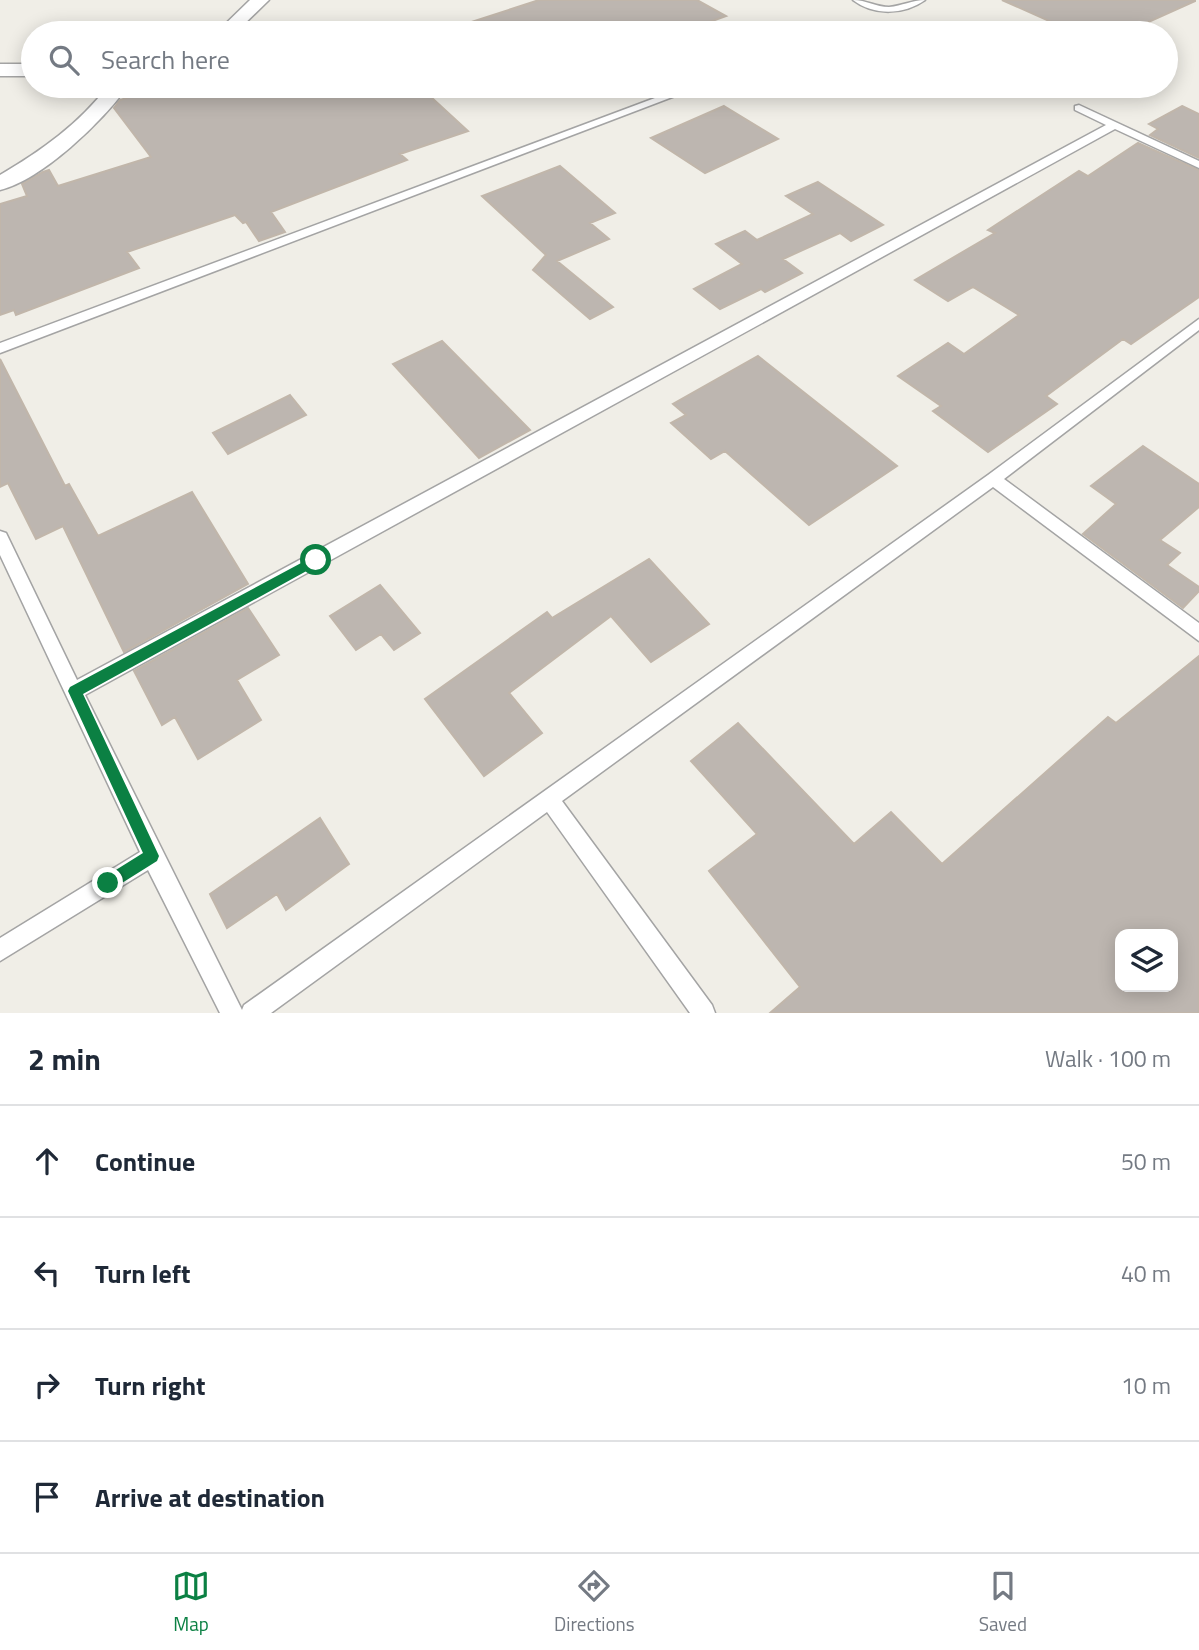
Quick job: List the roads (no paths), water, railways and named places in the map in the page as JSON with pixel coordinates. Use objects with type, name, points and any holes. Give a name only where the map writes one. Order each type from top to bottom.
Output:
[{"type":"street","points":[[238,21],[260,0]]},
{"type":"street","points":[[0,70],[21,70]]},
{"type":"street","points":[[0,184],[39,162],[80,129],[110,98]]},
{"type":"lane","points":[[858,0],[884,10],[905,7],[920,0]]},
{"type":"lane","points":[[0,348],[664,98]]},
{"type":"lane","points":[[1079,108],[1199,165]]},
{"type":"lane","points":[[75,691],[1114,125]]},
{"type":"lane","points":[[253,1013],[993,479],[1199,323]]},
{"type":"lane","points":[[993,479],[1199,633]]},
{"type":"lane","points":[[0,538],[152,856],[232,1013]]},
{"type":"lane","points":[[549,799],[704,1013]]},
{"type":"lane","points":[[0,950],[152,856]]}]
